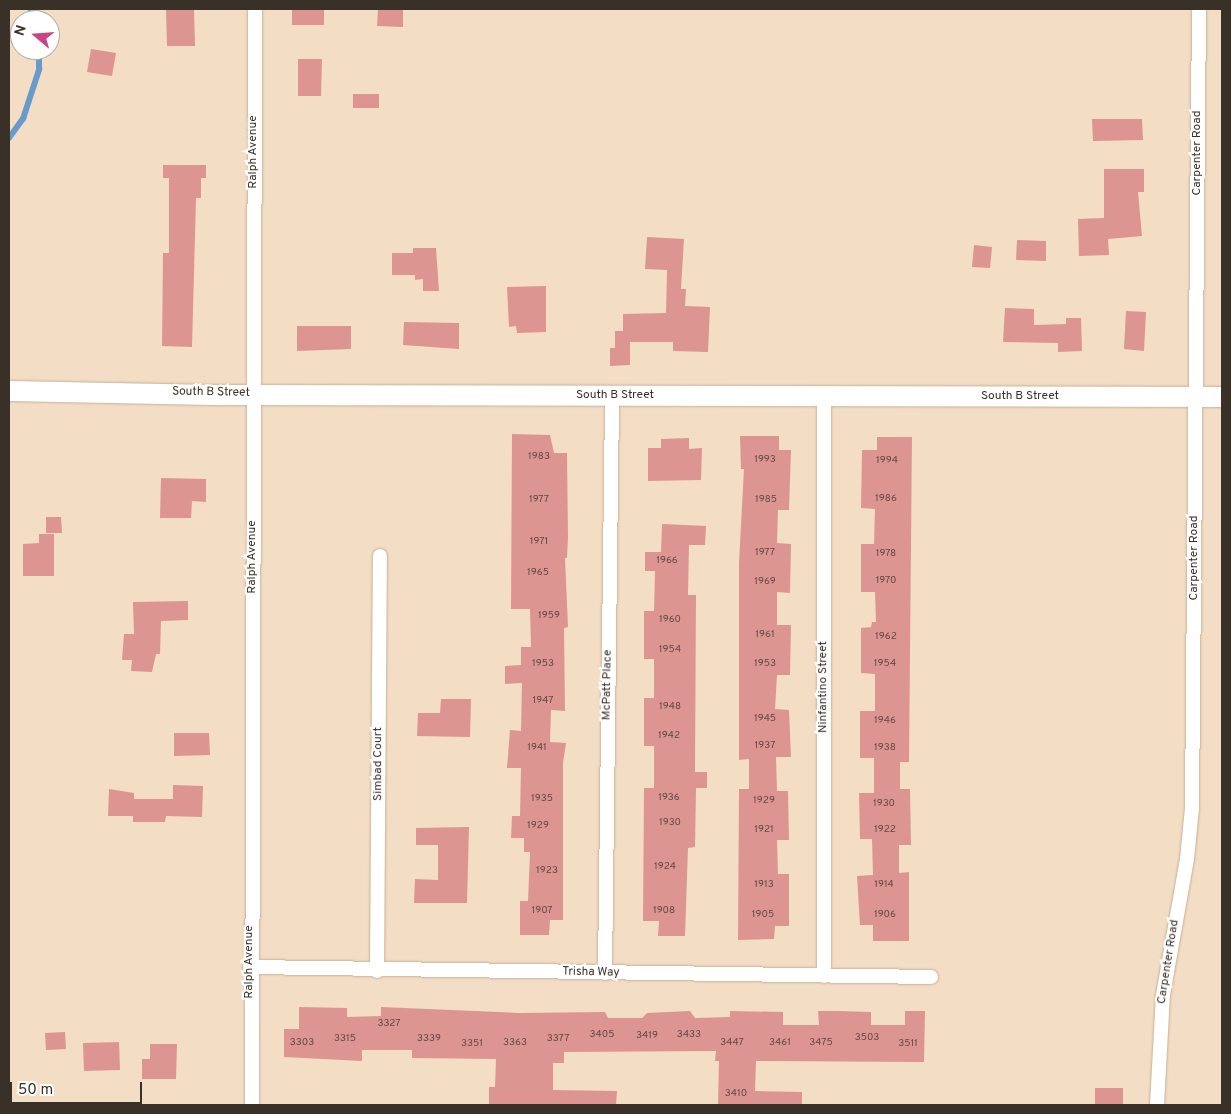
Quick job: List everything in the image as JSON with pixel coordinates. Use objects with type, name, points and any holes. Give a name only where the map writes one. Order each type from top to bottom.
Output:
[{"type":"street","name":"Ralph Avenue","points":[[252,1105],[250,968],[255,9]]},
{"type":"street","name":"Carpenter Road","points":[[1157,1105],[1163,995],[1187,859],[1192,808],[1199,9]]},
{"type":"street","name":"South B Street","points":[[9,391],[824,398],[1222,398]]},
{"type":"street","name":"McPatt Place","points":[[605,973],[612,396]]},
{"type":"street","name":"Ninfantino Street","points":[[824,398],[824,976]]},
{"type":"street","name":"Simbad Court","points":[[377,971],[380,556]]},
{"type":"street","name":"Trisha Way","points":[[250,968],[931,978]]},
{"type":"building","points":[[166,9],[194,9],[195,46],[167,46]]},
{"type":"building","points":[[292,9],[324,9],[324,25],[292,25]]},
{"type":"building","points":[[378,9],[403,9],[403,27],[377,26]]},
{"type":"building","points":[[91,49],[116,53],[112,76],[87,72]]},
{"type":"building","points":[[298,59],[322,59],[321,96],[298,96]]},
{"type":"building","points":[[353,94],[379,94],[379,108],[353,108]]},
{"type":"building","points":[[1092,119],[1142,119],[1143,140],[1093,141]]},
{"type":"building","points":[[163,165],[206,165],[206,178],[201,178],[201,198],[196,198],[192,347],[162,346],[163,253],[169,253],[169,178],[163,178]]},
{"type":"building","points":[[1104,169],[1144,169],[1144,192],[1138,192],[1142,236],[1108,239],[1109,255],[1079,256],[1078,219],[1104,218]]},
{"type":"building","points":[[647,237],[684,239],[681,289],[686,289],[685,306],[710,307],[708,352],[673,351],[673,342],[630,342],[630,365],[610,366],[610,348],[615,348],[615,331],[623,331],[623,314],[666,313],[667,270],[645,269]]},
{"type":"building","points":[[1017,240],[1046,241],[1046,261],[1016,260]]},
{"type":"building","points":[[974,245],[992,247],[990,268],[972,267]]},
{"type":"building","points":[[413,248],[436,248],[439,291],[423,291],[423,279],[415,280],[415,275],[392,275],[392,253],[413,253]]},
{"type":"building","points":[[546,286],[546,332],[517,333],[516,326],[509,327],[507,287]]},
{"type":"building","points":[[1005,308],[1034,309],[1034,325],[1066,324],[1066,318],[1081,318],[1082,351],[1058,352],[1058,343],[1003,342]]},
{"type":"building","points":[[1126,311],[1146,312],[1144,351],[1124,349]]},
{"type":"building","points":[[404,322],[459,323],[459,349],[403,345]]},
{"type":"building","points":[[297,326],[351,326],[351,349],[297,351]]},
{"type":"building","points":[[512,434],[550,435],[554,453],[567,453],[568,537],[567,558],[565,558],[568,627],[564,628],[565,711],[551,710],[550,742],[566,743],[563,763],[563,920],[550,920],[549,935],[520,935],[520,901],[528,901],[530,852],[524,852],[524,838],[511,838],[512,816],[520,816],[521,768],[507,768],[510,730],[521,731],[522,683],[505,684],[505,666],[521,665],[521,647],[531,647],[530,609],[511,609]]},
{"type":"building","points":[[740,436],[779,436],[779,450],[791,450],[789,510],[778,510],[777,543],[791,544],[790,593],[777,592],[777,625],[791,625],[790,675],[777,675],[775,709],[789,710],[791,757],[776,757],[777,791],[788,791],[789,840],[777,840],[778,874],[789,874],[789,926],[775,926],[774,939],[738,940],[739,789],[749,789],[749,759],[739,760],[739,563],[744,469],[741,469]]},
{"type":"building","points":[[877,437],[912,437],[909,762],[900,762],[900,789],[910,789],[911,845],[899,845],[899,873],[909,872],[909,941],[873,941],[873,925],[860,925],[857,876],[873,875],[872,839],[860,839],[859,793],[874,793],[874,758],[860,758],[860,711],[875,711],[875,674],[861,673],[861,628],[871,627],[872,622],[876,622],[875,592],[861,592],[861,544],[874,544],[875,509],[861,508],[862,450],[877,450]]},
{"type":"building","points":[[689,438],[689,449],[702,448],[701,480],[648,481],[648,448],[661,448],[661,439]]},
{"type":"building","points":[[161,478],[206,479],[206,502],[192,501],[191,518],[160,518]]},
{"type":"building","points":[[46,517],[61,517],[62,533],[46,533]]},
{"type":"building","points":[[662,524],[706,526],[705,545],[689,545],[688,595],[696,595],[695,772],[707,772],[707,788],[696,788],[695,847],[688,848],[685,936],[658,936],[659,921],[643,921],[644,788],[654,788],[654,746],[644,746],[644,698],[654,698],[654,659],[644,659],[644,611],[654,611],[655,571],[645,571],[645,552],[661,552]]},
{"type":"building","points":[[39,534],[54,534],[54,576],[23,576],[23,544],[39,543]]},
{"type":"building","points":[[188,601],[188,620],[161,621],[160,654],[156,654],[152,672],[131,671],[132,660],[122,660],[124,634],[134,634],[133,602]]},
{"type":"building","points":[[441,699],[471,699],[470,737],[417,736],[418,713],[440,713]]},
{"type":"building","points":[[174,733],[209,733],[210,755],[174,756]]},
{"type":"building","points":[[173,785],[203,786],[202,817],[166,816],[165,822],[133,822],[133,816],[108,816],[109,789],[134,793],[134,799],[173,799]]},
{"type":"building","points":[[469,827],[467,903],[414,903],[415,879],[438,880],[438,845],[416,845],[416,828]]},
{"type":"building","points":[[299,1007],[347,1008],[347,1017],[381,1016],[381,1007],[520,1013],[605,1012],[608,1018],[642,1018],[647,1013],[690,1011],[695,1018],[730,1017],[730,1011],[783,1012],[783,1025],[819,1025],[818,1011],[838,1011],[871,1012],[871,1025],[905,1025],[905,1011],[925,1011],[924,1062],[756,1061],[755,1091],[802,1092],[802,1105],[718,1105],[719,1061],[715,1061],[716,1051],[564,1052],[564,1063],[553,1063],[553,1090],[617,1091],[616,1105],[489,1105],[489,1087],[495,1087],[496,1059],[412,1058],[412,1050],[362,1050],[362,1061],[284,1057],[284,1029],[299,1029]]},
{"type":"building","points":[[65,1032],[66,1049],[46,1050],[45,1033]]},
{"type":"building","points":[[119,1042],[120,1070],[84,1071],[83,1043]]},
{"type":"building","points":[[150,1044],[177,1044],[176,1079],[142,1079],[142,1059],[150,1059]]},
{"type":"building","points":[[1095,1088],[1123,1088],[1123,1105],[1095,1105]]},
{"type":"waterway","points":[[9,138],[23,119],[39,70],[39,60]]}]
